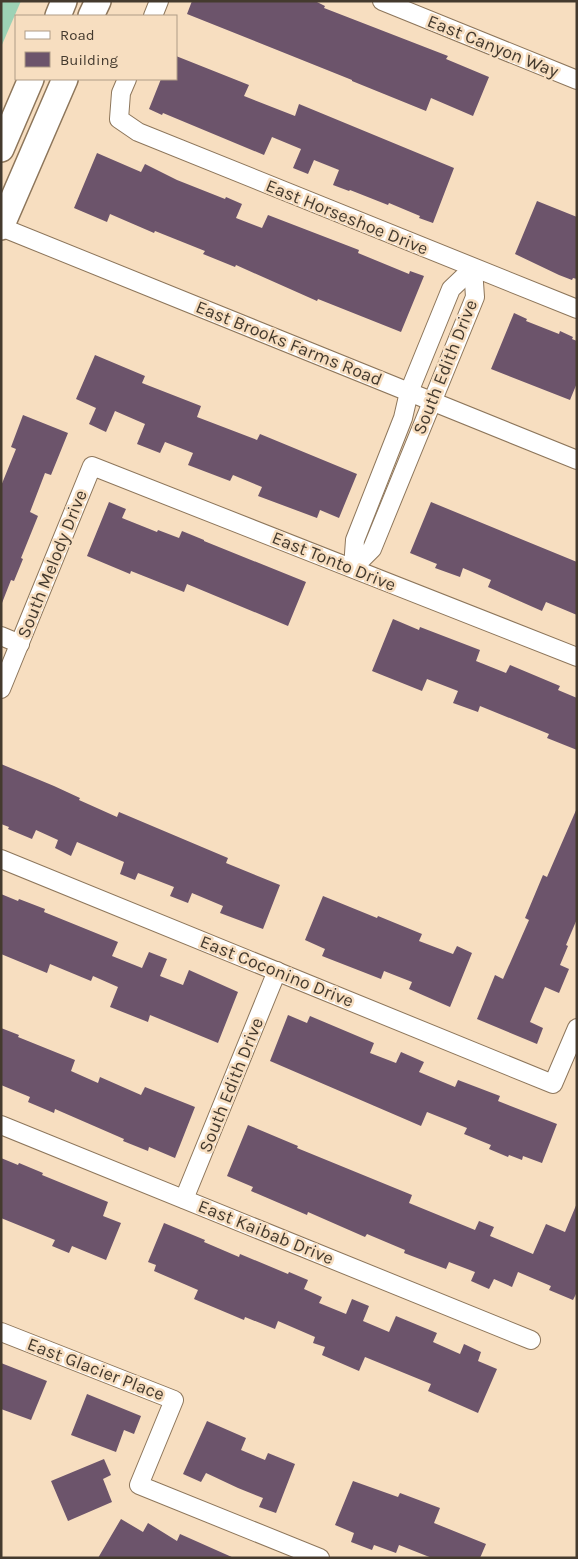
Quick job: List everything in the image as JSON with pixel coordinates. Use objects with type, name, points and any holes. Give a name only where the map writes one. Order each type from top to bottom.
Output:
[{"type":"main road","points":[[58,15],[64,1]]},
{"type":"main road","points":[[91,15],[98,1]]},
{"type":"main road","points":[[1,149],[31,80]]},
{"type":"main road","points":[[1,227],[64,80]]},
{"type":"street","points":[[153,15],[159,1]]},
{"type":"street","name":"East Canyon Way","points":[[382,1],[577,80]]},
{"type":"street","name":"East Horseshoe Drive","points":[[127,80],[121,93],[119,119],[138,132],[577,309]]},
{"type":"street","name":"East Brooks Farms Road","points":[[1,227],[577,460]]},
{"type":"street","name":"South Edith Drive","points":[[353,568],[355,540],[404,418],[409,392],[451,288],[473,268]]},
{"type":"street","name":"South Edith Drive","points":[[353,568],[372,549],[475,297],[473,268]]},
{"type":"street","points":[[440,317],[463,327]]},
{"type":"street","name":"East Tonto Drive","points":[[92,466],[577,657]]},
{"type":"street","name":"South Melody Drive","points":[[1,689],[92,466]]},
{"type":"street","points":[[378,482],[396,489]]},
{"type":"street","points":[[1,636],[20,644]]},
{"type":"street","name":"East Coconino Drive","points":[[1,859],[553,1084],[577,1028]]},
{"type":"street","name":"South Edith Drive","points":[[184,1199],[277,970]]},
{"type":"street","name":"East Kaibab Drive","points":[[1,1125],[531,1340]]},
{"type":"street","name":"East Glacier Place","points":[[1,1332],[174,1400],[139,1485],[320,1558]]},
{"type":"green space","points":[[1,1],[21,1],[1,47]]},
{"type":"building","points":[[192,1],[315,1],[325,6],[324,8],[448,56],[446,59],[489,77],[473,116],[431,98],[426,111],[187,14]]},
{"type":"building","points":[[178,57],[249,85],[244,96],[295,116],[299,104],[454,168],[433,223],[389,203],[388,205],[333,185],[339,170],[314,160],[308,174],[293,168],[301,149],[272,137],[264,155],[149,109],[161,80],[178,80]]},
{"type":"building","points":[[97,153],[141,172],[145,164],[177,180],[242,204],[236,218],[262,228],[268,215],[359,250],[358,253],[409,274],[410,271],[424,276],[401,332],[318,299],[317,301],[236,265],[235,267],[203,254],[205,251],[155,231],[154,233],[110,214],[107,222],[74,208]]},
{"type":"building","points":[[537,201],[577,217],[577,279],[573,278],[572,280],[559,275],[515,254]]},
{"type":"building","points":[[514,313],[527,319],[526,321],[559,334],[560,331],[577,341],[577,383],[570,400],[491,369]]},
{"type":"building","points":[[95,355],[145,376],[142,383],[201,406],[197,417],[257,440],[260,434],[357,474],[339,518],[320,510],[317,518],[258,496],[262,487],[233,475],[230,481],[188,465],[193,453],[165,442],[160,453],[137,444],[145,424],[115,411],[106,432],[89,424],[96,408],[76,399]]},
{"type":"building","points":[[23,415],[68,433],[51,475],[45,473],[30,512],[38,516],[14,581],[11,580],[2,603],[1,486],[16,449],[11,447]]},
{"type":"building","points":[[109,502],[126,509],[122,518],[157,532],[158,530],[179,538],[182,531],[306,582],[288,626],[187,584],[184,592],[131,571],[130,574],[87,556]]},
{"type":"building","points":[[431,502],[577,562],[577,615],[546,602],[542,611],[488,587],[491,580],[463,568],[460,577],[435,568],[437,564],[410,553]]},
{"type":"building","points":[[393,619],[419,630],[420,627],[480,650],[476,661],[506,673],[510,665],[560,686],[558,690],[577,698],[577,750],[547,738],[549,734],[480,706],[478,712],[453,703],[458,691],[427,679],[422,691],[372,671]]},
{"type":"building","points":[[1,764],[54,786],[80,798],[79,800],[117,817],[119,812],[228,858],[226,863],[280,885],[263,929],[220,913],[223,906],[192,893],[188,903],[170,896],[174,887],[138,873],[135,880],[120,874],[124,862],[77,842],[71,856],[55,848],[58,840],[36,830],[32,839],[8,829],[9,827],[1,824]]},
{"type":"building","points":[[577,808],[577,919],[560,965],[569,969],[559,993],[545,987],[530,1022],[543,1028],[537,1044],[477,1019],[495,975],[503,979],[529,920],[525,918],[543,875],[547,877]]},
{"type":"building","points":[[1,894],[45,909],[44,912],[118,942],[112,956],[142,968],[149,952],[167,959],[160,976],[183,985],[189,970],[238,992],[218,1043],[150,1015],[148,1022],[110,1007],[118,987],[93,976],[91,981],[50,964],[47,973],[1,954]]},
{"type":"building","points":[[323,896],[422,934],[419,941],[453,954],[457,946],[472,953],[450,1007],[409,989],[412,982],[384,971],[381,979],[322,956],[325,949],[305,940]]},
{"type":"building","points":[[288,1015],[307,1023],[310,1016],[374,1043],[370,1053],[396,1063],[401,1052],[424,1062],[419,1072],[455,1087],[458,1080],[500,1096],[498,1101],[557,1124],[542,1163],[523,1156],[522,1160],[509,1155],[508,1157],[489,1149],[491,1145],[464,1134],[467,1128],[427,1112],[421,1126],[270,1061]]},
{"type":"building","points":[[1,1028],[19,1035],[18,1037],[75,1060],[71,1071],[98,1083],[100,1077],[141,1095],[145,1087],[195,1107],[175,1158],[149,1147],[148,1151],[123,1141],[124,1139],[55,1109],[54,1113],[28,1102],[30,1097],[1,1085]]},
{"type":"building","points":[[248,1125],[298,1146],[297,1148],[412,1195],[409,1203],[475,1230],[479,1221],[494,1227],[490,1236],[533,1254],[546,1224],[565,1232],[577,1203],[577,1292],[573,1300],[549,1290],[551,1286],[518,1272],[512,1287],[494,1279],[489,1289],[471,1281],[475,1272],[449,1262],[446,1269],[404,1253],[405,1250],[367,1234],[365,1237],[308,1212],[307,1215],[251,1191],[253,1187],[227,1176]]},
{"type":"building","points":[[1,1158],[18,1165],[19,1163],[43,1173],[42,1175],[108,1202],[103,1216],[121,1223],[106,1260],[72,1246],[69,1253],[52,1246],[55,1240],[1,1218]]},
{"type":"building","points":[[164,1223],[239,1257],[240,1254],[288,1274],[289,1272],[308,1280],[304,1289],[322,1297],[319,1303],[346,1314],[352,1299],[369,1306],[363,1321],[389,1332],[396,1316],[437,1333],[433,1342],[460,1354],[464,1344],[481,1352],[478,1361],[497,1369],[478,1413],[428,1391],[431,1384],[365,1357],[359,1371],[322,1355],[325,1347],[313,1343],[315,1337],[278,1321],[275,1329],[245,1317],[244,1320],[194,1299],[198,1290],[154,1271],[156,1265],[148,1262]]},
{"type":"building","points":[[1,1363],[47,1381],[31,1420],[1,1409]]},
{"type":"building","points":[[87,1394],[141,1416],[134,1434],[124,1430],[116,1452],[71,1435]]},
{"type":"building","points":[[207,1421],[246,1438],[241,1450],[265,1460],[268,1453],[295,1464],[276,1513],[259,1507],[263,1498],[206,1473],[201,1482],[183,1474]]},
{"type":"building","points":[[104,1459],[111,1475],[103,1479],[112,1502],[68,1521],[51,1481]]},
{"type":"building","points":[[353,1481],[398,1497],[400,1493],[440,1508],[434,1523],[486,1544],[480,1558],[432,1558],[399,1545],[396,1553],[374,1545],[372,1550],[351,1542],[354,1533],[335,1525]]},
{"type":"building","points":[[121,1519],[143,1532],[148,1523],[177,1541],[180,1534],[234,1558],[98,1558]]}]
